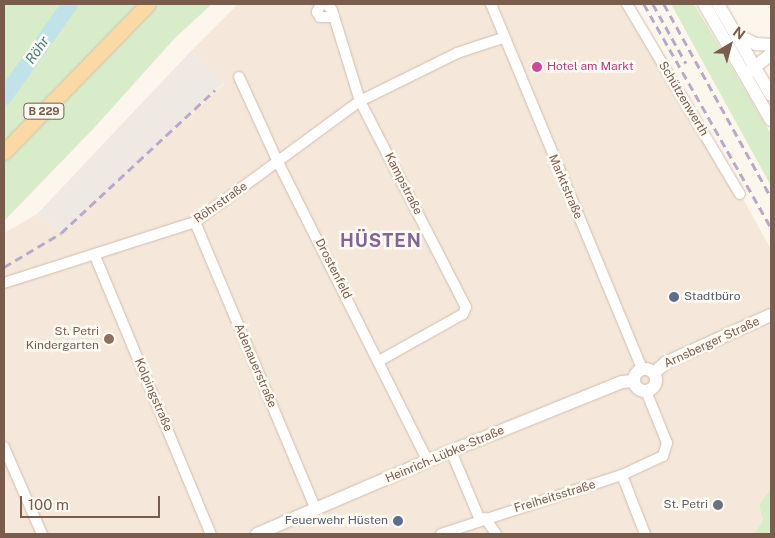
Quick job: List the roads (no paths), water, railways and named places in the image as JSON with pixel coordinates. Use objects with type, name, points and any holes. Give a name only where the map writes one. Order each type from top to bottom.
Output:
[{"type":"main road","name":"B 229","points":[[4,152],[148,4]]},
{"type":"street","points":[[321,4],[317,12],[320,17],[334,17]]},
{"type":"street","points":[[326,4],[334,17],[360,101]]},
{"type":"street","name":"Marktstraße","points":[[490,4],[503,38],[648,371]]},
{"type":"street","name":"Schützenwerth","points":[[627,4],[740,194]]},
{"type":"street","points":[[704,4],[771,120]]},
{"type":"street","points":[[718,4],[771,95]]},
{"type":"street","points":[[735,33],[756,44],[771,45]]},
{"type":"street","name":"Röhrstraße","points":[[4,283],[95,256],[195,222],[360,101],[457,53],[503,38]]},
{"type":"street","points":[[745,77],[771,54]]},
{"type":"street","points":[[756,69],[771,69]]},
{"type":"street","name":"Drostenfeld","points":[[240,77],[278,162],[428,461]]},
{"type":"street","name":"Kampstraße","points":[[360,101],[466,307],[463,314],[379,360]]},
{"type":"street","name":"Adenauerstraße","points":[[195,222],[316,510]]},
{"type":"street","name":"Kolpingstraße","points":[[95,256],[211,534]]},
{"type":"street","name":"Arnsberger Straße","points":[[648,371],[771,316]]},
{"type":"street","points":[[648,371],[656,382],[646,391],[639,389],[634,381],[636,374],[648,371]]},
{"type":"street","name":"Heinrich-Lübke-Straße","points":[[257,534],[451,451],[622,382],[634,381]]},
{"type":"street","name":"Freiheitsstraße","points":[[441,534],[482,519],[622,475],[658,459],[666,452],[667,443],[646,391]]},
{"type":"street","points":[[4,447],[42,534]]},
{"type":"street","points":[[451,451],[482,519],[496,534]]},
{"type":"street","points":[[622,475],[645,534]]},
{"type":"waterway","name":"Röhr","points":[[4,97],[70,4]]},
{"type":"railway","points":[[644,4],[771,228]]},
{"type":"railway","points":[[653,4],[686,63]]},
{"type":"railway","points":[[664,4],[771,197]]},
{"type":"railway","points":[[4,267],[61,233],[215,90]]},
{"type":"place","name":"Hotel am Markt","points":[[537,67]]},
{"type":"place","name":"Stadtbüro","points":[[674,297]]},
{"type":"place","name":"St. Petri Kindergarten","points":[[109,339]]},
{"type":"place","name":"St. Petri","points":[[718,505]]},
{"type":"place","name":"Feuerwehr Hüsten","points":[[398,521]]},
{"type":"district","name":"HÜSTEN","points":[[381,241]]}]
